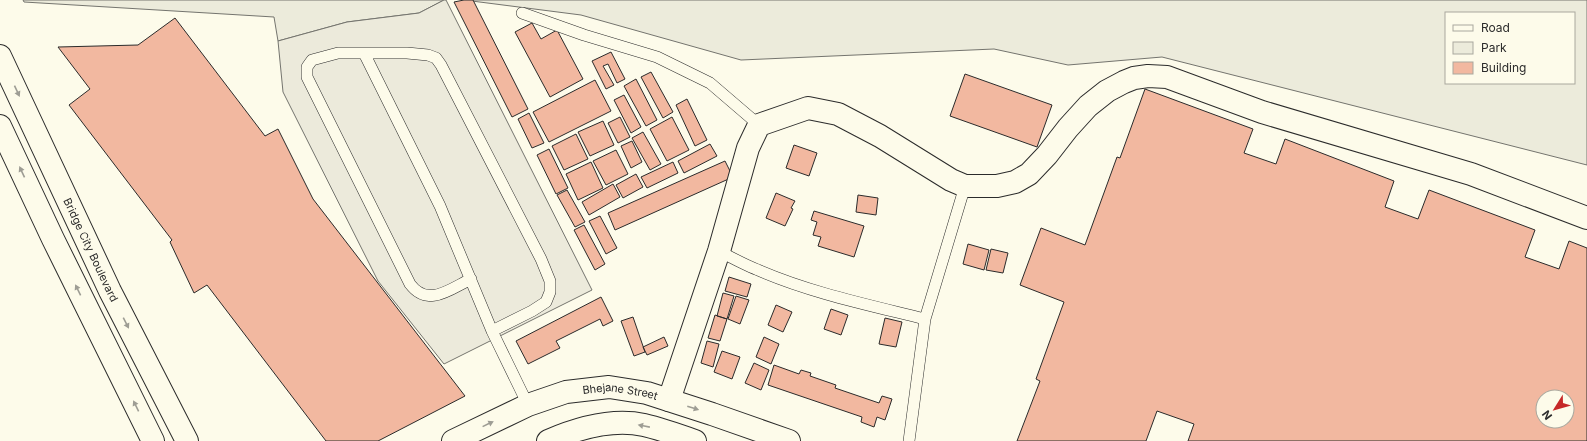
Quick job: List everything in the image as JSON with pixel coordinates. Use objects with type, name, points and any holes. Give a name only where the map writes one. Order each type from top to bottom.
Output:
[{"type":"street","name":"Bridge City Boulevard","points":[[0,56],[110,291],[186,441]]},
{"type":"street","points":[[669,400],[719,251],[748,148],[758,125],[808,108],[838,114],[880,136],[952,180],[965,186],[997,186],[1015,182],[1029,174],[1088,106],[1107,91],[1134,78],[1167,76],[1262,112],[1471,174],[1587,218]]},
{"type":"street","points":[[0,126],[56,246],[153,441]]},
{"type":"street","name":"Bhejane Street","points":[[453,441],[528,405],[566,392],[609,388],[646,393],[789,441]]},
{"type":"street","points":[[548,441],[571,431],[593,425],[617,423],[643,425],[695,441]]},
{"type":"lane","points":[[522,13],[584,35],[657,57],[710,83],[758,125]]},
{"type":"lane","points":[[471,279],[443,293],[429,297],[414,290],[371,208],[307,77],[307,67],[312,60],[338,53],[407,53],[428,55],[436,58],[449,79],[541,259],[550,281],[550,292],[546,302],[532,311],[492,331]]},
{"type":"lane","points":[[364,53],[440,206],[492,331],[528,405]]},
{"type":"lane","points":[[909,441],[925,319],[965,186]]},
{"type":"lane","points":[[719,251],[757,270],[786,281],[864,304],[925,319]]},
{"type":"green space","points":[[23,0],[444,0],[419,13],[347,22],[278,41],[274,17],[24,2]]},
{"type":"green space","points":[[464,0],[1587,0],[1587,165],[1162,57],[1068,65],[994,49],[741,60],[581,15]]},
{"type":"shaded area","points":[[446,0],[592,290],[444,364],[378,281],[283,92],[278,41],[347,22],[419,13]]},
{"type":"building","points":[[473,0],[528,109],[512,117],[454,2]]},
{"type":"building","points":[[175,18],[265,136],[278,129],[313,199],[465,396],[378,441],[326,441],[207,285],[194,293],[170,242],[172,240],[69,105],[90,89],[58,47],[138,45]]},
{"type":"building","points":[[532,23],[541,39],[557,30],[583,79],[550,97],[515,32]]},
{"type":"building","points":[[611,52],[625,79],[617,83],[608,64],[603,66],[614,85],[606,89],[592,61]]},
{"type":"building","points":[[651,72],[673,112],[663,118],[641,77]]},
{"type":"building","points":[[965,74],[1052,105],[1037,147],[950,116]]},
{"type":"building","points":[[636,79],[657,120],[646,126],[624,86]]},
{"type":"building","points":[[595,80],[611,111],[549,142],[533,112]]},
{"type":"building","points":[[1145,89],[1253,129],[1244,153],[1276,164],[1285,139],[1394,181],[1385,207],[1418,219],[1429,190],[1535,230],[1525,257],[1559,269],[1569,241],[1587,248],[1587,441],[1188,441],[1194,424],[1157,411],[1146,441],[1017,441],[1040,381],[1036,379],[1064,302],[1020,285],[1041,228],[1085,245],[1117,157],[1120,158]]},
{"type":"building","points":[[624,95],[641,127],[631,133],[614,100]]},
{"type":"building","points":[[687,99],[707,140],[695,146],[676,105]]},
{"type":"building","points":[[529,113],[544,143],[532,148],[518,119]]},
{"type":"building","points":[[620,117],[630,137],[618,143],[608,123]]},
{"type":"building","points":[[672,117],[689,150],[667,161],[650,129]]},
{"type":"building","points":[[603,121],[614,145],[590,156],[578,132]]},
{"type":"building","points":[[643,132],[661,164],[650,170],[632,138]]},
{"type":"building","points":[[576,134],[588,159],[564,170],[552,146]]},
{"type":"building","points":[[632,141],[642,162],[631,168],[621,146]]},
{"type":"building","points":[[710,144],[717,156],[684,173],[678,161]]},
{"type":"building","points":[[794,145],[817,153],[809,176],[786,168]]},
{"type":"building","points":[[549,149],[568,188],[556,194],[537,155]]},
{"type":"building","points":[[616,150],[628,174],[606,185],[593,161]]},
{"type":"building","points":[[725,161],[733,177],[615,230],[608,213]]},
{"type":"building","points":[[591,162],[603,188],[578,200],[566,174]]},
{"type":"building","points":[[673,162],[678,173],[647,188],[641,177]]},
{"type":"building","points":[[636,174],[643,187],[623,198],[616,185]]},
{"type":"building","points":[[613,184],[620,197],[589,215],[582,202]]},
{"type":"building","points":[[567,190],[585,222],[575,227],[557,195]]},
{"type":"building","points":[[776,193],[795,201],[785,226],[766,218]]},
{"type":"building","points":[[858,195],[878,198],[876,215],[856,212]]},
{"type":"building","points":[[814,211],[864,226],[854,257],[818,246],[821,237],[813,235],[817,222],[811,220]]},
{"type":"building","points":[[600,216],[617,248],[606,254],[589,221]]},
{"type":"building","points":[[584,225],[605,264],[595,270],[574,230]]},
{"type":"building","points":[[968,244],[989,250],[984,270],[963,264]]},
{"type":"building","points":[[991,249],[1008,253],[1003,273],[986,270]]},
{"type":"building","points":[[729,277],[751,284],[747,297],[725,291]]},
{"type":"building","points":[[723,293],[734,296],[727,319],[717,316]]},
{"type":"building","points":[[736,296],[749,300],[740,324],[728,319]]},
{"type":"building","points":[[601,297],[613,321],[603,326],[600,319],[556,341],[560,348],[528,364],[516,341]]},
{"type":"building","points":[[776,305],[792,312],[783,332],[768,325]]},
{"type":"building","points":[[831,309],[848,315],[841,335],[824,329]]},
{"type":"building","points":[[715,315],[727,319],[720,341],[708,338]]},
{"type":"building","points":[[633,317],[645,352],[634,356],[621,321]]},
{"type":"building","points":[[885,318],[902,322],[896,347],[879,344]]},
{"type":"building","points":[[664,337],[668,346],[647,355],[643,347]]},
{"type":"building","points":[[764,337],[779,344],[771,364],[756,357]]},
{"type":"building","points":[[707,341],[719,344],[713,367],[701,363]]},
{"type":"building","points":[[722,351],[740,357],[732,379],[714,372]]},
{"type":"building","points":[[754,363],[769,370],[761,390],[745,383]]},
{"type":"building","points":[[774,365],[799,374],[801,370],[811,373],[810,376],[836,385],[835,388],[879,403],[882,396],[892,399],[885,420],[877,417],[874,427],[861,422],[862,417],[768,385]]}]
